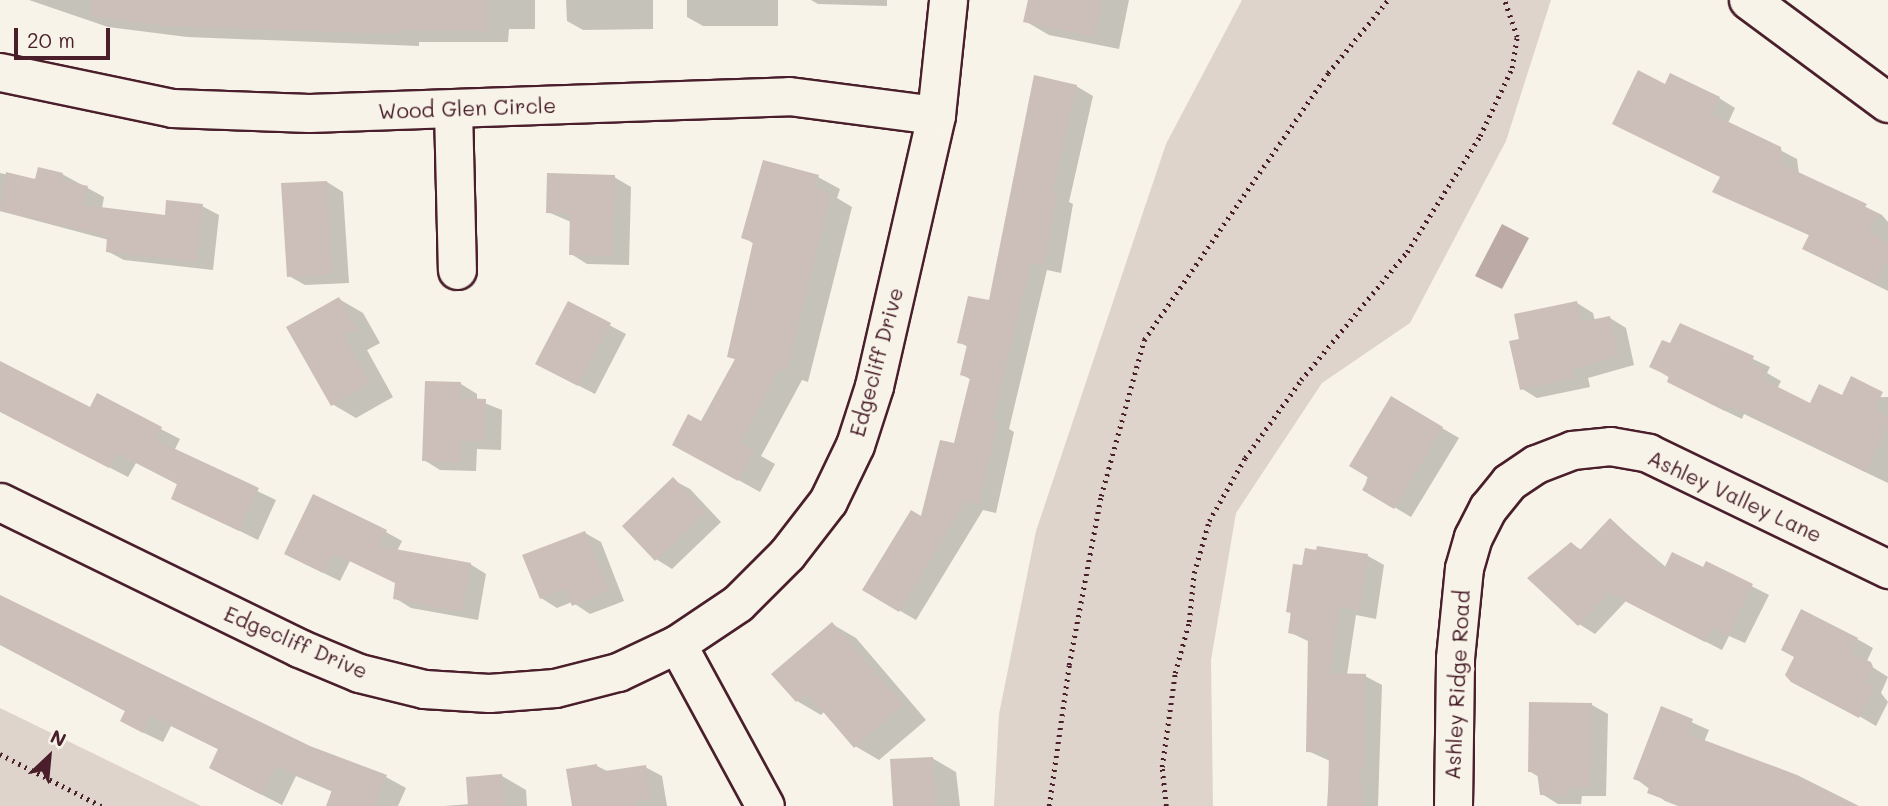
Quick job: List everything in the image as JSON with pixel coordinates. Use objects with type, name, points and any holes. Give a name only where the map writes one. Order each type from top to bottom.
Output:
[{"type":"street","name":"Edgecliff Drive","points":[[0,502],[299,648],[359,673],[424,689],[489,693],[555,688],[618,672],[677,644],[738,603],[787,554],[833,489],[855,444],[874,386],[936,115],[948,0]]},
{"type":"street","points":[[1749,0],[1888,103]]},
{"type":"street","name":"Wood Glen Circle","points":[[0,72],[172,108],[309,113],[789,96],[936,115]]},
{"type":"street","points":[[453,108],[457,270]]},
{"type":"street","name":"Ashley Valley Lane","points":[[1536,464],[1585,449],[1610,446],[1648,453],[1888,569]]},
{"type":"street","name":"Ashley Ridge Road","points":[[1453,806],[1455,658],[1464,568],[1472,537],[1488,508],[1509,482],[1536,464]]},
{"type":"street","points":[[677,644],[765,806]]},
{"type":"path","points":[[1049,806],[1069,665],[1101,496],[1144,340],[1328,74],[1388,0]]},
{"type":"path","points":[[1166,806],[1162,766],[1175,673],[1189,622],[1194,572],[1209,521],[1245,458],[1301,380],[1407,252],[1480,136],[1512,68],[1517,37],[1504,0]]},
{"type":"path","points":[[0,754],[101,806]]},
{"type":"path","points":[[85,797],[88,806]]},
{"type":"shaded area","points":[[1242,0],[1551,0],[1506,141],[1410,323],[1322,383],[1236,513],[1211,660],[1213,806],[994,806],[999,714],[1036,531],[1166,144]]},
{"type":"shaded area","points":[[1502,224],[1529,238],[1502,289],[1475,276]]},
{"type":"shaded area","points":[[0,708],[201,806],[0,806]]},
{"type":"building","points":[[92,0],[487,0],[487,31],[398,30],[397,34],[164,26],[91,16]]},
{"type":"building","points":[[1028,0],[1103,0],[1095,37],[1023,22]]},
{"type":"building","points":[[1638,70],[1665,84],[1670,73],[1720,97],[1712,114],[1781,147],[1783,165],[1867,204],[1865,207],[1878,214],[1869,230],[1888,244],[1888,259],[1875,284],[1802,249],[1809,235],[1712,192],[1720,177],[1612,124]]},
{"type":"building","points":[[1034,75],[1077,85],[1053,192],[1057,193],[1045,265],[1031,262],[993,420],[998,421],[979,505],[966,501],[899,612],[862,590],[911,510],[921,516],[940,440],[954,443],[970,378],[960,375],[967,345],[957,343],[968,296],[989,300]]},
{"type":"building","points":[[763,160],[819,175],[815,188],[831,193],[787,371],[780,369],[740,443],[755,450],[738,481],[672,445],[688,414],[701,421],[735,359],[727,357],[753,242],[741,238]]},
{"type":"building","points":[[38,167],[63,173],[61,180],[88,186],[84,205],[165,215],[166,200],[203,204],[197,262],[106,252],[107,236],[0,211],[6,172],[35,179]]},
{"type":"building","points":[[547,173],[615,175],[613,256],[569,255],[570,214],[546,213]]},
{"type":"building","points":[[327,181],[333,274],[287,277],[281,183]]},
{"type":"building","points":[[339,297],[357,329],[344,336],[370,383],[331,406],[286,327]]},
{"type":"building","points":[[568,301],[611,323],[578,386],[535,364]]},
{"type":"building","points":[[1577,301],[1581,322],[1610,316],[1619,356],[1572,369],[1574,378],[1520,390],[1509,341],[1519,339],[1514,314]]},
{"type":"building","points":[[1680,323],[1754,356],[1751,363],[1766,370],[1762,379],[1810,403],[1819,384],[1842,395],[1851,376],[1883,392],[1875,409],[1888,416],[1888,425],[1865,472],[1746,412],[1727,406],[1725,411],[1667,382],[1669,376],[1649,367],[1662,340],[1670,343]]},
{"type":"building","points":[[0,361],[90,407],[97,393],[162,427],[156,440],[259,488],[239,531],[171,499],[177,484],[117,453],[109,468],[0,412]]},
{"type":"building","points":[[425,381],[461,382],[460,398],[486,399],[485,442],[461,441],[460,463],[422,461]]},
{"type":"building","points":[[1391,396],[1443,427],[1394,509],[1362,490],[1369,478],[1349,466]]},
{"type":"building","points":[[673,477],[706,512],[655,561],[622,526]]},
{"type":"building","points":[[313,494],[387,530],[379,546],[471,563],[462,612],[393,599],[395,583],[333,553],[323,573],[284,554]]},
{"type":"building","points":[[1610,518],[1664,569],[1672,552],[1703,567],[1706,561],[1753,584],[1728,636],[1712,628],[1705,642],[1609,593],[1578,626],[1527,578],[1571,542],[1580,550]]},
{"type":"building","points":[[585,531],[609,591],[572,606],[565,589],[540,599],[522,555]]},
{"type":"building","points":[[1317,546],[1368,554],[1360,611],[1340,607],[1330,673],[1366,674],[1364,769],[1360,769],[1363,806],[1328,806],[1329,753],[1306,752],[1308,637],[1288,633],[1291,613],[1286,612],[1293,564],[1302,565],[1305,548],[1316,550]]},
{"type":"building","points":[[0,595],[310,746],[387,775],[374,806],[326,806],[332,790],[276,766],[262,795],[209,768],[218,749],[151,716],[143,733],[120,721],[125,711],[0,644]]},
{"type":"building","points":[[1801,609],[1858,638],[1850,652],[1871,662],[1873,667],[1865,682],[1875,687],[1859,718],[1791,682],[1785,675],[1794,657],[1781,650]]},
{"type":"building","points":[[832,622],[903,705],[854,748],[807,693],[796,702],[771,674]]},
{"type":"building","points":[[1529,702],[1592,703],[1590,788],[1566,788],[1565,796],[1540,795],[1537,772],[1528,772]]},
{"type":"building","points":[[1661,706],[1693,719],[1688,734],[1797,775],[1859,806],[1682,806],[1647,793],[1650,785],[1633,779]]},
{"type":"building","points":[[933,757],[936,806],[893,806],[890,759]]},
{"type":"building","points":[[597,764],[598,772],[646,765],[651,798],[636,801],[637,806],[572,806],[566,769]]},
{"type":"building","points":[[502,774],[505,806],[468,806],[466,777]]}]
